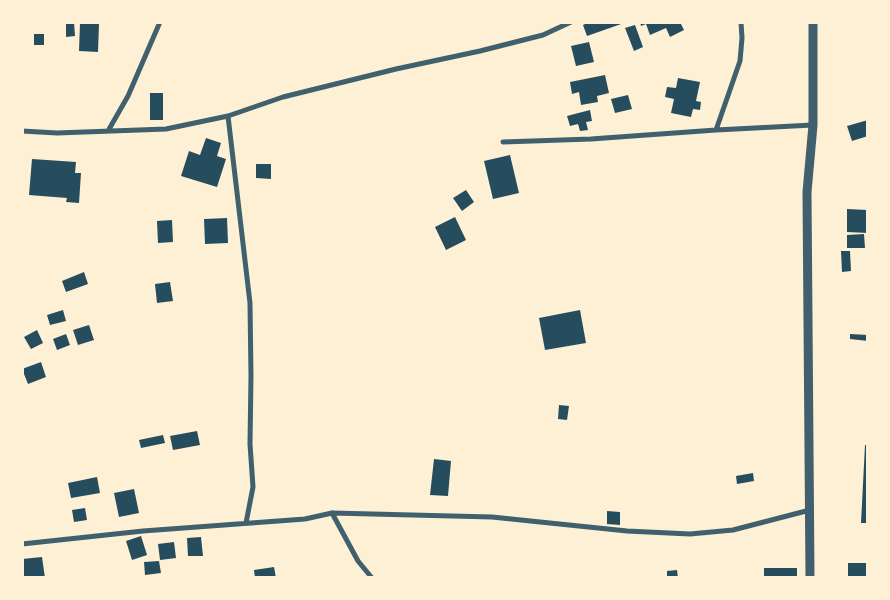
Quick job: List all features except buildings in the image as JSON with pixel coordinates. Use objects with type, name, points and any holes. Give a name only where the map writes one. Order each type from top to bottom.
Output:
[{"type":"street","points":[[108,131],[128,96],[160,22]]},
{"type":"street","points":[[22,131],[57,133],[166,129],[228,116],[283,97],[543,35],[571,22]]},
{"type":"street","points":[[716,130],[740,61],[741,22]]},
{"type":"street","points":[[810,578],[807,192],[813,125],[813,22]]},
{"type":"street","points":[[228,116],[250,302],[250,444],[253,486],[246,523]]},
{"type":"street","points":[[503,142],[591,139],[813,125]]},
{"type":"street","points":[[22,544],[143,531],[305,519],[332,514],[492,516],[627,531],[690,534],[734,530],[810,510]]},
{"type":"street","points":[[332,514],[358,561],[372,578]]}]
